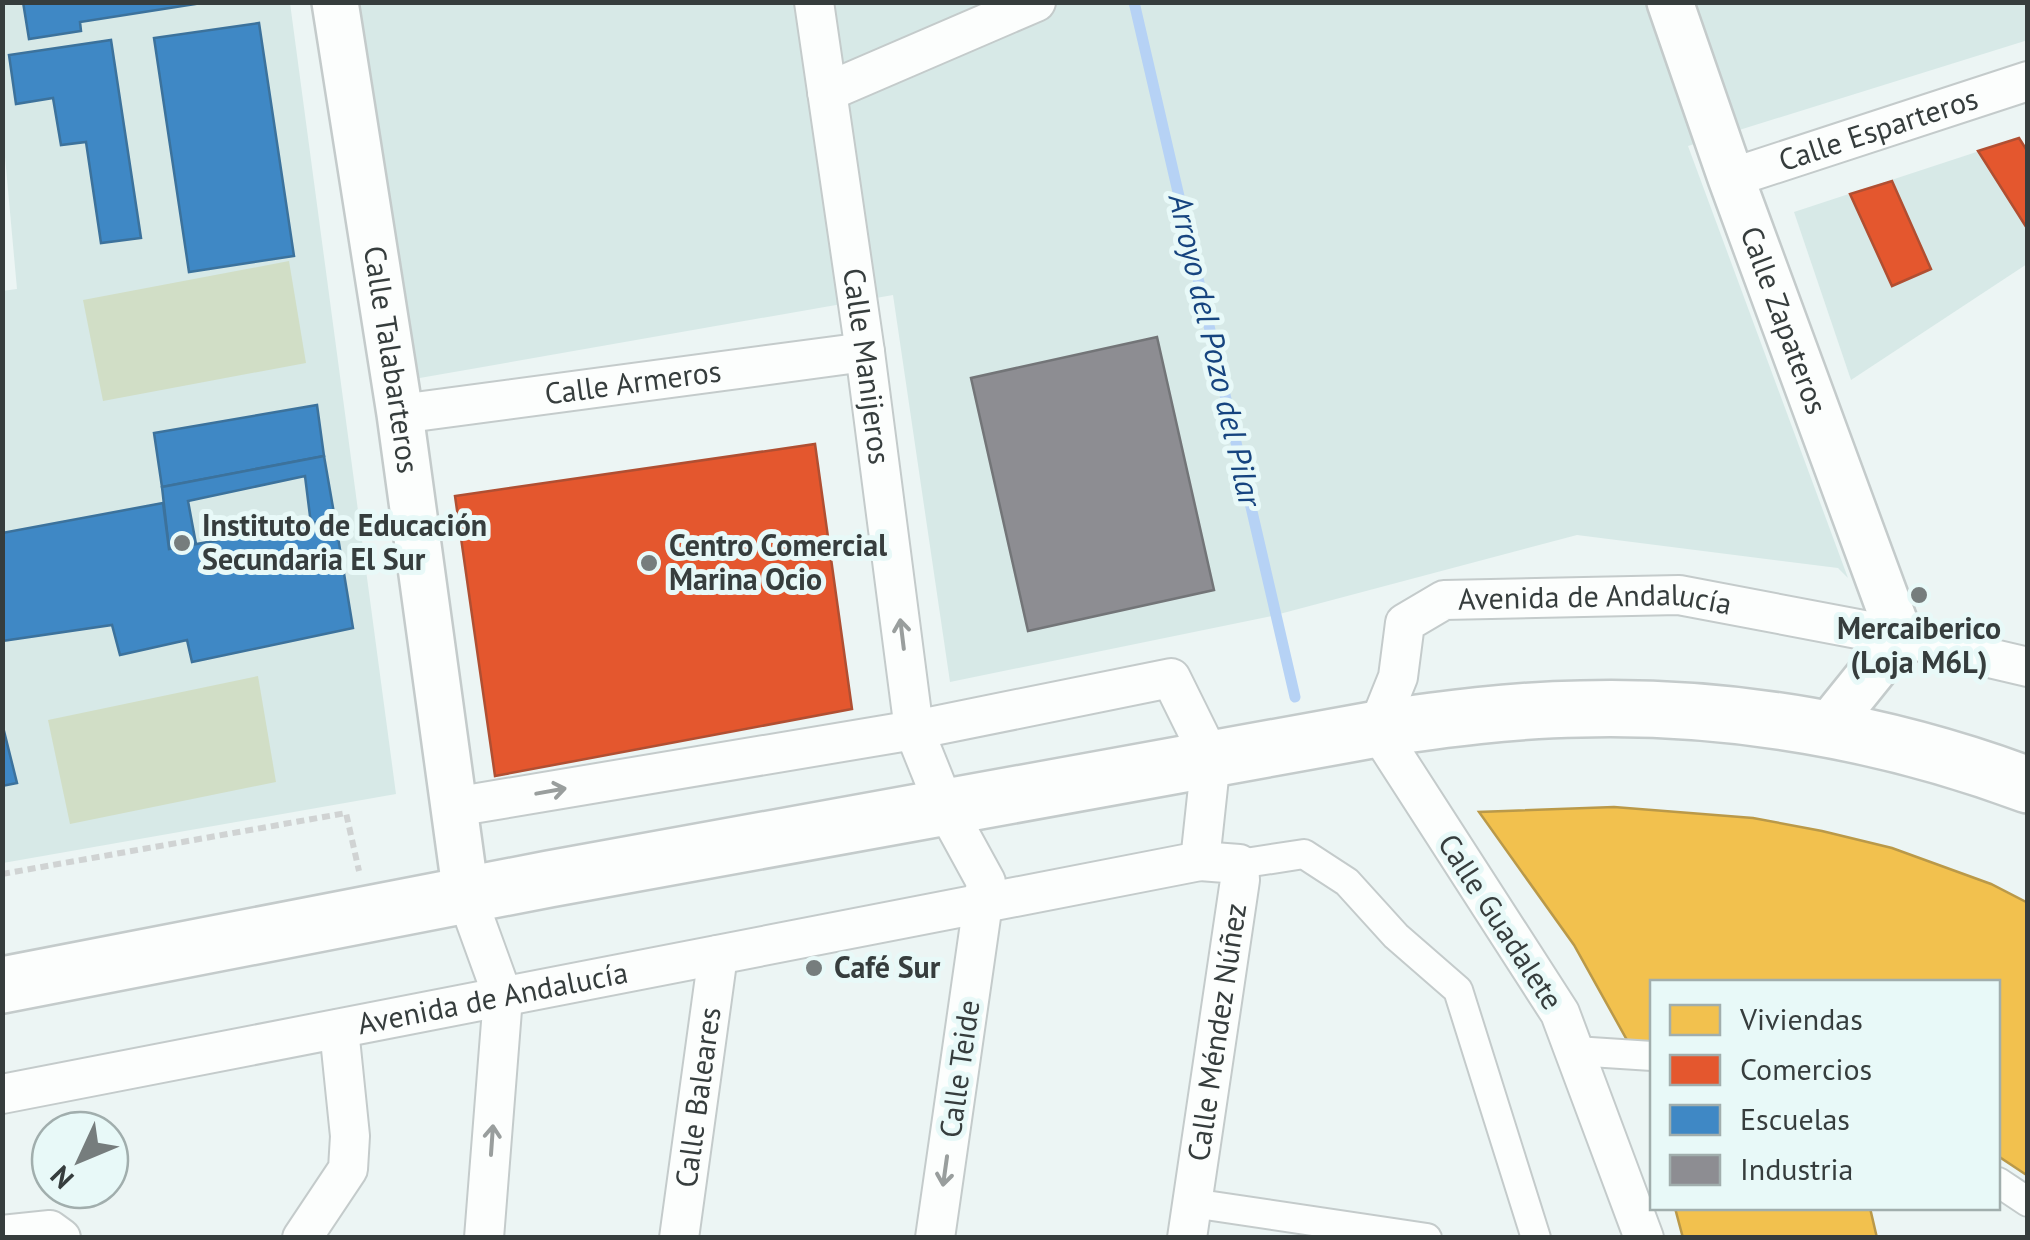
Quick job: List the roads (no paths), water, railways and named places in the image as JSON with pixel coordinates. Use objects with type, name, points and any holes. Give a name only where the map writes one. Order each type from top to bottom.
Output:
[{"type":"highway","points":[[2,985],[945,808],[1473,715],[1582,708],[1712,712],[1826,729],[1982,768],[2028,785]]},
{"type":"street","name":"Calle Talabarteros","points":[[335,2],[400,414],[466,896]]},
{"type":"street","name":"Calle Manijeros","points":[[814,2],[914,730]]},
{"type":"street","points":[[827,92],[1036,2]]},
{"type":"street","name":"Calle Zapateros","points":[[1670,2],[1730,178],[1900,637]]},
{"type":"street","name":"Calle Esparteros","points":[[1730,178],[2028,81]]},
{"type":"street","name":"Calle Armeros","points":[[400,414],[865,352]]},
{"type":"street","name":"Avenida de Andalucía","points":[[1376,730],[1398,676],[1405,623],[1444,600],[1679,595],[2025,656]]},
{"type":"street","points":[[1826,729],[1900,637]]},
{"type":"street","points":[[454,808],[914,730],[1171,678],[1211,760],[1200,861]]},
{"type":"street","points":[[914,730],[945,808],[986,882],[985,901]]},
{"type":"street","name":"Calle Guadalete","points":[[1376,730],[1560,1013],[1644,1238]]},
{"type":"street","points":[[1239,864],[1304,854],[1347,882],[1396,936],[1458,990],[1536,1238]]},
{"type":"street","name":"Avenida de Andalucía","points":[[2,1094],[1200,861]]},
{"type":"street","name":"Calle Méndez Núñez","points":[[1189,1220],[1240,880],[1239,864],[1200,861]]},
{"type":"street","points":[[466,896],[503,997],[484,1238]]},
{"type":"street","name":"Calle Teide","points":[[936,1238],[985,901]]},
{"type":"street","name":"Calle Baleares","points":[[679,1238],[718,955]]},
{"type":"street","points":[[308,1235],[348,1169],[350,1136],[339,1028]]},
{"type":"street","points":[[1575,1051],[1650,1056]]},
{"type":"street","points":[[2000,1183],[2028,1202]]},
{"type":"street","points":[[1189,1220],[1427,1238]]},
{"type":"street","points":[[2,1235],[50,1230],[61,1238]]},
{"type":"waterway","name":"Arroyo del Pozo del Pilar","points":[[1134,2],[1295,697]]},
{"type":"place","name":"Instituto de Educación Secundaria El Sur","points":[[182,543]]},
{"type":"place","name":"Centro Comercial Marina Ocio","points":[[649,563]]},
{"type":"place","name":"Mercaiberico (Loja M6L)","points":[[1919,595]]},
{"type":"place","name":"Café Sur","points":[[814,968]]}]
